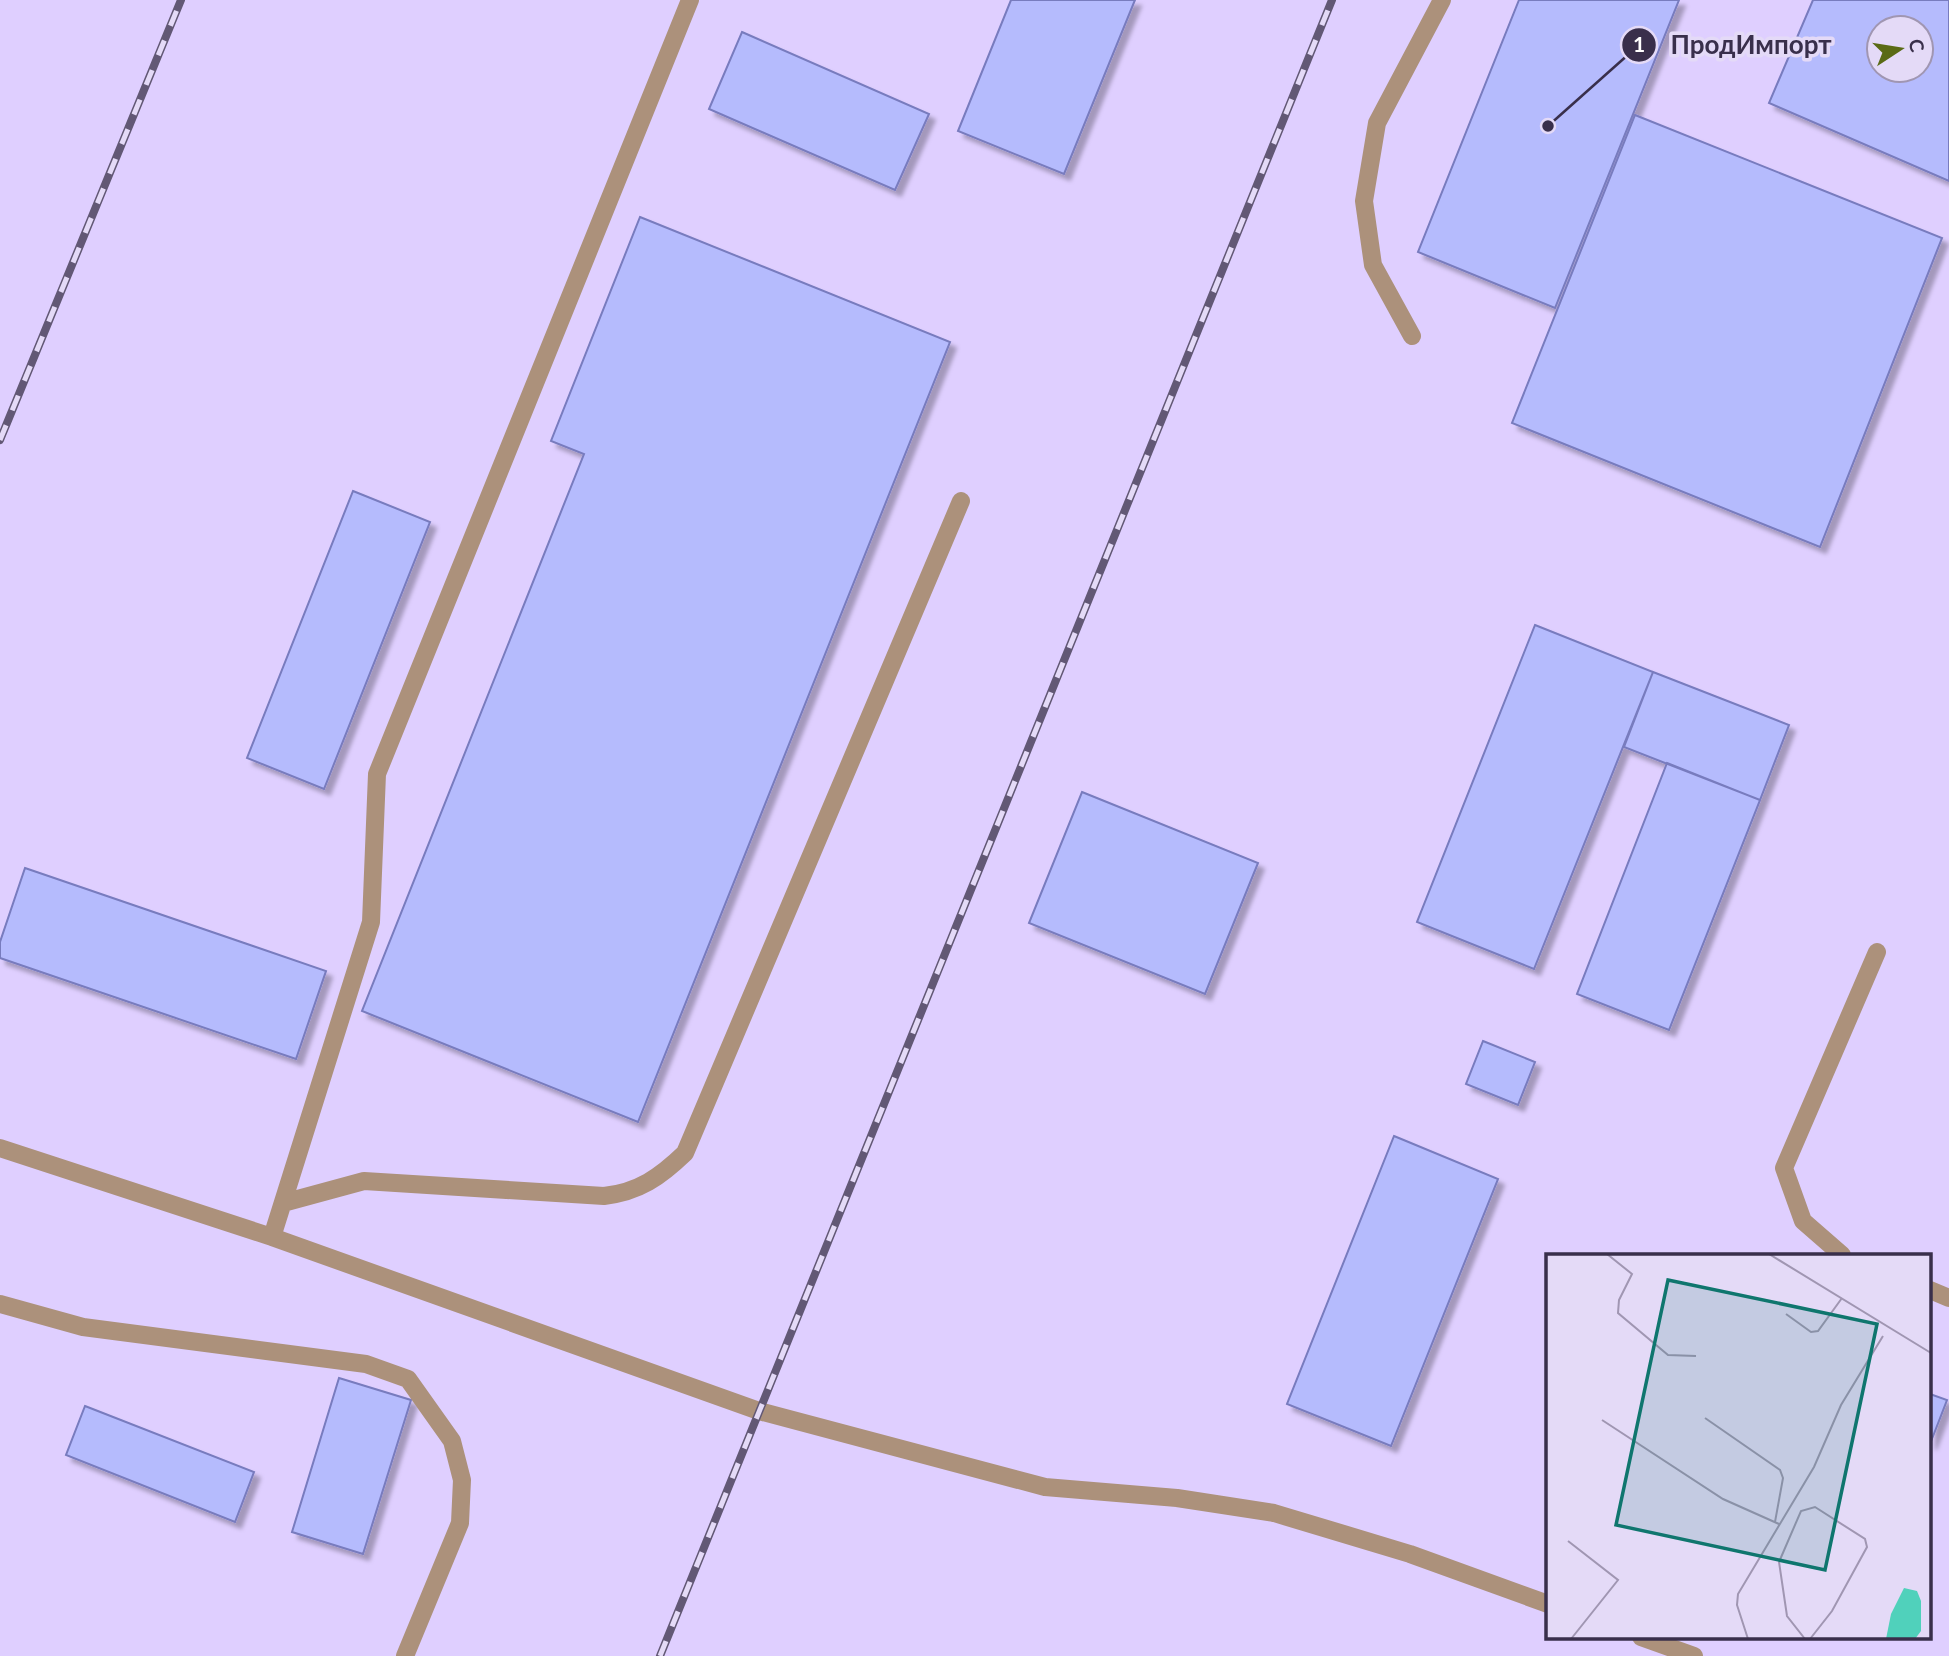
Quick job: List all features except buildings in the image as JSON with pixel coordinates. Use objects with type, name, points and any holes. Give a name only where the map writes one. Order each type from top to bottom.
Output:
[{"type":"lane","points":[[272,1237],[371,922],[377,774],[690,0]]},
{"type":"lane","points":[[1412,336],[1373,265],[1364,201],[1377,123],[1442,0]]},
{"type":"lane","points":[[283,1203],[364,1181],[604,1196],[629,1193],[659,1177],[685,1153],[961,501]]},
{"type":"lane","points":[[1841,1254],[1803,1221],[1784,1168],[1877,952]]},
{"type":"lane","points":[[0,1148],[272,1237],[759,1411],[1045,1487],[1177,1499],[1274,1513],[1410,1554],[1546,1603]]},
{"type":"lane","points":[[1932,1291],[1949,1298]]},
{"type":"lane","points":[[0,1304],[83,1327],[366,1364],[408,1379],[452,1441],[462,1480],[460,1524],[405,1656]]},
{"type":"lane","points":[[1644,1638],[1694,1656]]},
{"type":"shaded area","points":[[0,0],[1949,0],[1949,1656],[0,1656]]},
{"type":"railway","points":[[0,440],[181,0]]},
{"type":"railway","points":[[660,1656],[1332,0]]},
{"type":"place","name":"ПродИмпорт","points":[[1548,126]]}]
